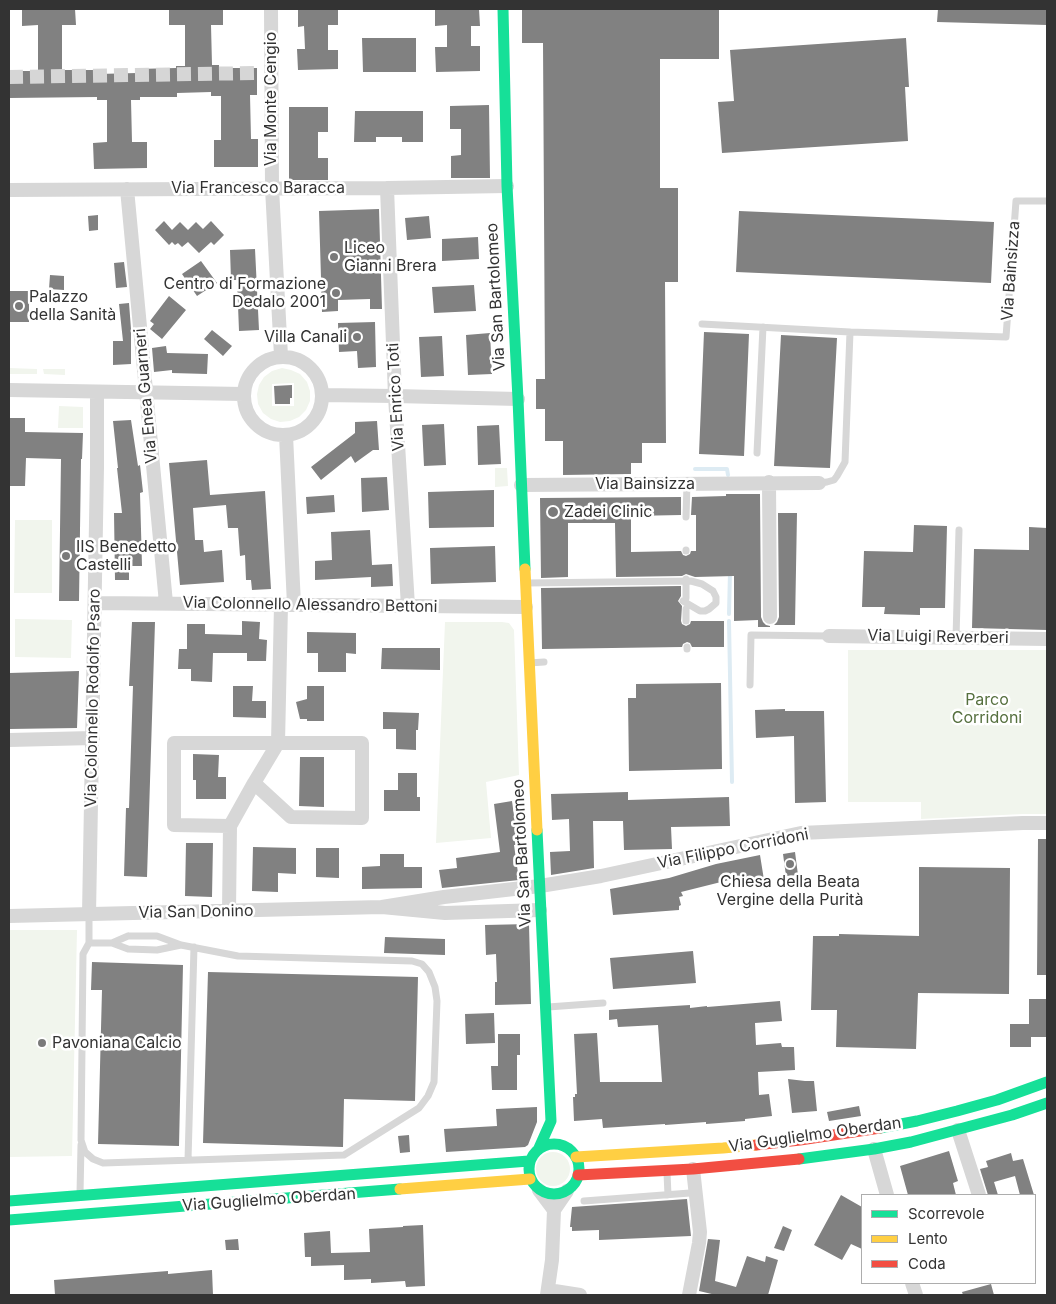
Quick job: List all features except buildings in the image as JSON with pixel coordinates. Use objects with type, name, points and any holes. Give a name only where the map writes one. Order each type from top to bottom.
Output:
[{"type":"main road","name":"Via San Bartolomeo","points":[[503,9],[506,186],[518,399],[528,663],[551,1122],[565,1146]]},
{"type":"main road","name":"Via Guglielmo Oberdan","points":[[576,1157],[722,1148],[800,1140],[917,1121],[996,1100],[1047,1082]]},
{"type":"main road","points":[[996,1100],[1016,1100],[1039,1092],[1047,1092]]},
{"type":"main road","name":"Via Guglielmo Oberdan","points":[[578,1175],[804,1159],[874,1149],[958,1130],[1047,1103]]},
{"type":"main road","name":"Via San Bartolomeo","points":[[539,1148],[551,1122]]},
{"type":"main road","points":[[552,1143],[565,1146],[576,1157],[579,1166],[578,1175],[576,1182],[567,1191],[553,1194],[546,1193],[534,1185],[530,1179],[529,1161],[533,1153],[545,1145],[552,1143]]},
{"type":"main road","name":"Via Guglielmo Oberdan","points":[[9,1201],[529,1161]]},
{"type":"main road","name":"Via Guglielmo Oberdan","points":[[9,1220],[530,1179]]},
{"type":"street","name":"Via Monte Cengio","points":[[271,9],[272,188],[281,356]]},
{"type":"street","name":"Via Francesco Baracca","points":[[9,190],[506,186]]},
{"type":"street","name":"Via Enrico Toti","points":[[387,188],[395,396],[408,606]]},
{"type":"street","name":"Via Enea Guarneri","points":[[128,189],[166,603]]},
{"type":"street","points":[[281,356],[303,362],[311,368],[321,385],[322,395],[321,407],[316,418],[297,432],[286,434],[272,433],[261,428],[252,419],[246,407],[244,394],[246,383],[258,366],[267,360],[281,356]]},
{"type":"street","points":[[9,390],[244,394]]},
{"type":"street","name":"Via Colonnello Rodolfo Psaro","points":[[89,914],[97,392]]},
{"type":"street","points":[[322,395],[518,399]]},
{"type":"street","points":[[229,911],[230,826],[278,744],[287,605],[286,434]]},
{"type":"street","points":[[769,482],[770,617]]},
{"type":"street","name":"Via Bainsizza","points":[[522,484],[819,483]]},
{"type":"street","name":"Via Colonnello Alessandro Bettoni","points":[[95,603],[526,607]]},
{"type":"street","name":"Via Luigi Reverberi","points":[[829,636],[1047,639]]},
{"type":"street","points":[[9,740],[93,738]]},
{"type":"street","points":[[230,826],[174,825],[174,743],[362,743],[362,818],[291,817],[254,783]]},
{"type":"street","name":"Via Filippo Corridoni","points":[[540,886],[601,876],[801,833],[1047,823]]},
{"type":"street","name":"Via San Donino","points":[[382,907],[444,897],[540,886]]},
{"type":"street","name":"Via San Donino","points":[[9,916],[382,907],[445,913],[540,910]]},
{"type":"street","points":[[958,1130],[979,1194]]},
{"type":"street","points":[[874,1149],[887,1194]]},
{"type":"street","points":[[689,1295],[700,1232],[693,1168]]},
{"type":"street","points":[[540,1190],[554,1210]]},
{"type":"street","points":[[567,1191],[554,1210],[552,1260],[548,1292],[580,1295]]},
{"type":"lane","name":"Via Bainsizza","points":[[702,324],[850,332],[1006,337],[1016,201],[1047,201]]},
{"type":"lane","points":[[757,453],[763,327]]},
{"type":"lane","name":"Via Bainsizza","points":[[819,483],[834,480],[845,462],[850,332]]},
{"type":"lane","points":[[686,517],[687,483]]},
{"type":"lane","points":[[956,638],[959,530]]},
{"type":"lane","points":[[526,583],[686,579],[702,584],[713,591],[716,596],[716,603],[705,611],[700,611],[684,600],[686,579]]},
{"type":"lane","points":[[686,610],[686,621]]},
{"type":"lane","points":[[750,685],[751,635],[829,636]]},
{"type":"lane","points":[[528,663],[544,662]]},
{"type":"lane","points":[[80,1195],[83,954],[89,943],[89,914]]},
{"type":"lane","points":[[81,1140],[85,1152],[93,1159],[103,1163],[344,1155],[419,1108],[428,1096],[434,1082],[437,1001],[435,987],[429,972],[422,964],[412,961],[238,956],[181,945],[156,936],[128,936],[112,943]]},
{"type":"lane","points":[[89,943],[112,943],[128,949],[157,950],[181,945]]},
{"type":"lane","points":[[188,1160],[194,947]]},
{"type":"lane","points":[[545,1008],[603,1003]]},
{"type":"lane","points":[[667,1170],[668,1195]]},
{"type":"lane","points":[[584,1202],[690,1193]]},
{"type":"green space","points":[[9,368],[37,369],[37,374],[9,374]]},
{"type":"green space","points":[[282,368],[291,370],[300,374],[307,382],[310,391],[310,401],[306,410],[299,417],[290,421],[280,422],[271,419],[263,413],[258,404],[257,394],[259,385],[264,377],[272,371]],"holes":[[[294,383],[294,406],[272,406],[272,384]]]},
{"type":"green space","points":[[43,369],[65,369],[65,375],[44,374]]},
{"type":"green space","points":[[59,406],[83,407],[83,428],[58,428]]},
{"type":"green space","points":[[495,468],[507,468],[508,486],[495,487]]},
{"type":"green space","points":[[15,520],[52,520],[52,593],[14,593]]},
{"type":"green space","points":[[15,619],[72,620],[71,658],[15,657]]},
{"type":"green space","points":[[445,622],[502,622],[509,623],[514,630],[519,775],[486,782],[491,838],[436,843]]},
{"type":"green space","name":"Parco Corridoni","points":[[848,650],[1047,650],[1047,814],[921,819],[921,802],[848,802]]},
{"type":"green space","name":"Pavoniana Calcio","points":[[9,930],[77,930],[72,1156],[9,1157]]},
{"type":"green space","points":[[553,1152],[565,1157],[570,1169],[565,1181],[553,1186],[541,1181],[536,1169],[541,1157]]},
{"type":"waterway","points":[[695,469],[727,469],[728,475]]},
{"type":"waterway","points":[[729,614],[730,571]]},
{"type":"waterway","points":[[729,621],[732,782]]},
{"type":"tunnel","points":[[9,77],[257,73]]},
{"type":"traffic: fast","points":[[503,9],[507,186],[525,569]]},
{"type":"traffic: fast","points":[[537,830],[551,1121],[539,1148]]},
{"type":"traffic: fast","points":[[880,1128],[917,1121],[997,1100],[1047,1082]]},
{"type":"traffic: fast","points":[[799,1159],[911,1142],[1012,1115],[1047,1103]]},
{"type":"traffic: fast","points":[[549,1144],[559,1144],[572,1151],[579,1164],[579,1169],[579,1174],[572,1187],[559,1194],[549,1194],[540,1190],[533,1183],[529,1174],[529,1164],[533,1155],[540,1148],[549,1144]]},
{"type":"traffic: fast","points":[[9,1201],[529,1161]]},
{"type":"traffic: fast","points":[[9,1220],[400,1189]]},
{"type":"traffic: slow","points":[[525,569],[537,830]]},
{"type":"traffic: slow","points":[[576,1157],[756,1145]]},
{"type":"traffic: slow","points":[[400,1189],[530,1179]]},
{"type":"traffic: jam","points":[[756,1145],[880,1128]]},
{"type":"traffic: jam","points":[[578,1175],[693,1169],[799,1159]]},
{"type":"place","name":"Liceo Gianni Brera","points":[[334,257]]},
{"type":"place","name":"Centro di Formazione Dedalo 2001","points":[[336,293]]},
{"type":"place","name":"Palazzo della Sanità","points":[[19,306]]},
{"type":"place","name":"Villa Canali","points":[[357,337]]},
{"type":"place","name":"Zadei Clinic","points":[[553,512]]},
{"type":"place","name":"IIS Benedetto Castelli","points":[[66,556]]},
{"type":"place","name":"Chiesa della Beata Vergine della Purità","points":[[790,864]]},
{"type":"place","name":"Pavoniana Calcio","points":[[42,1043]]}]
